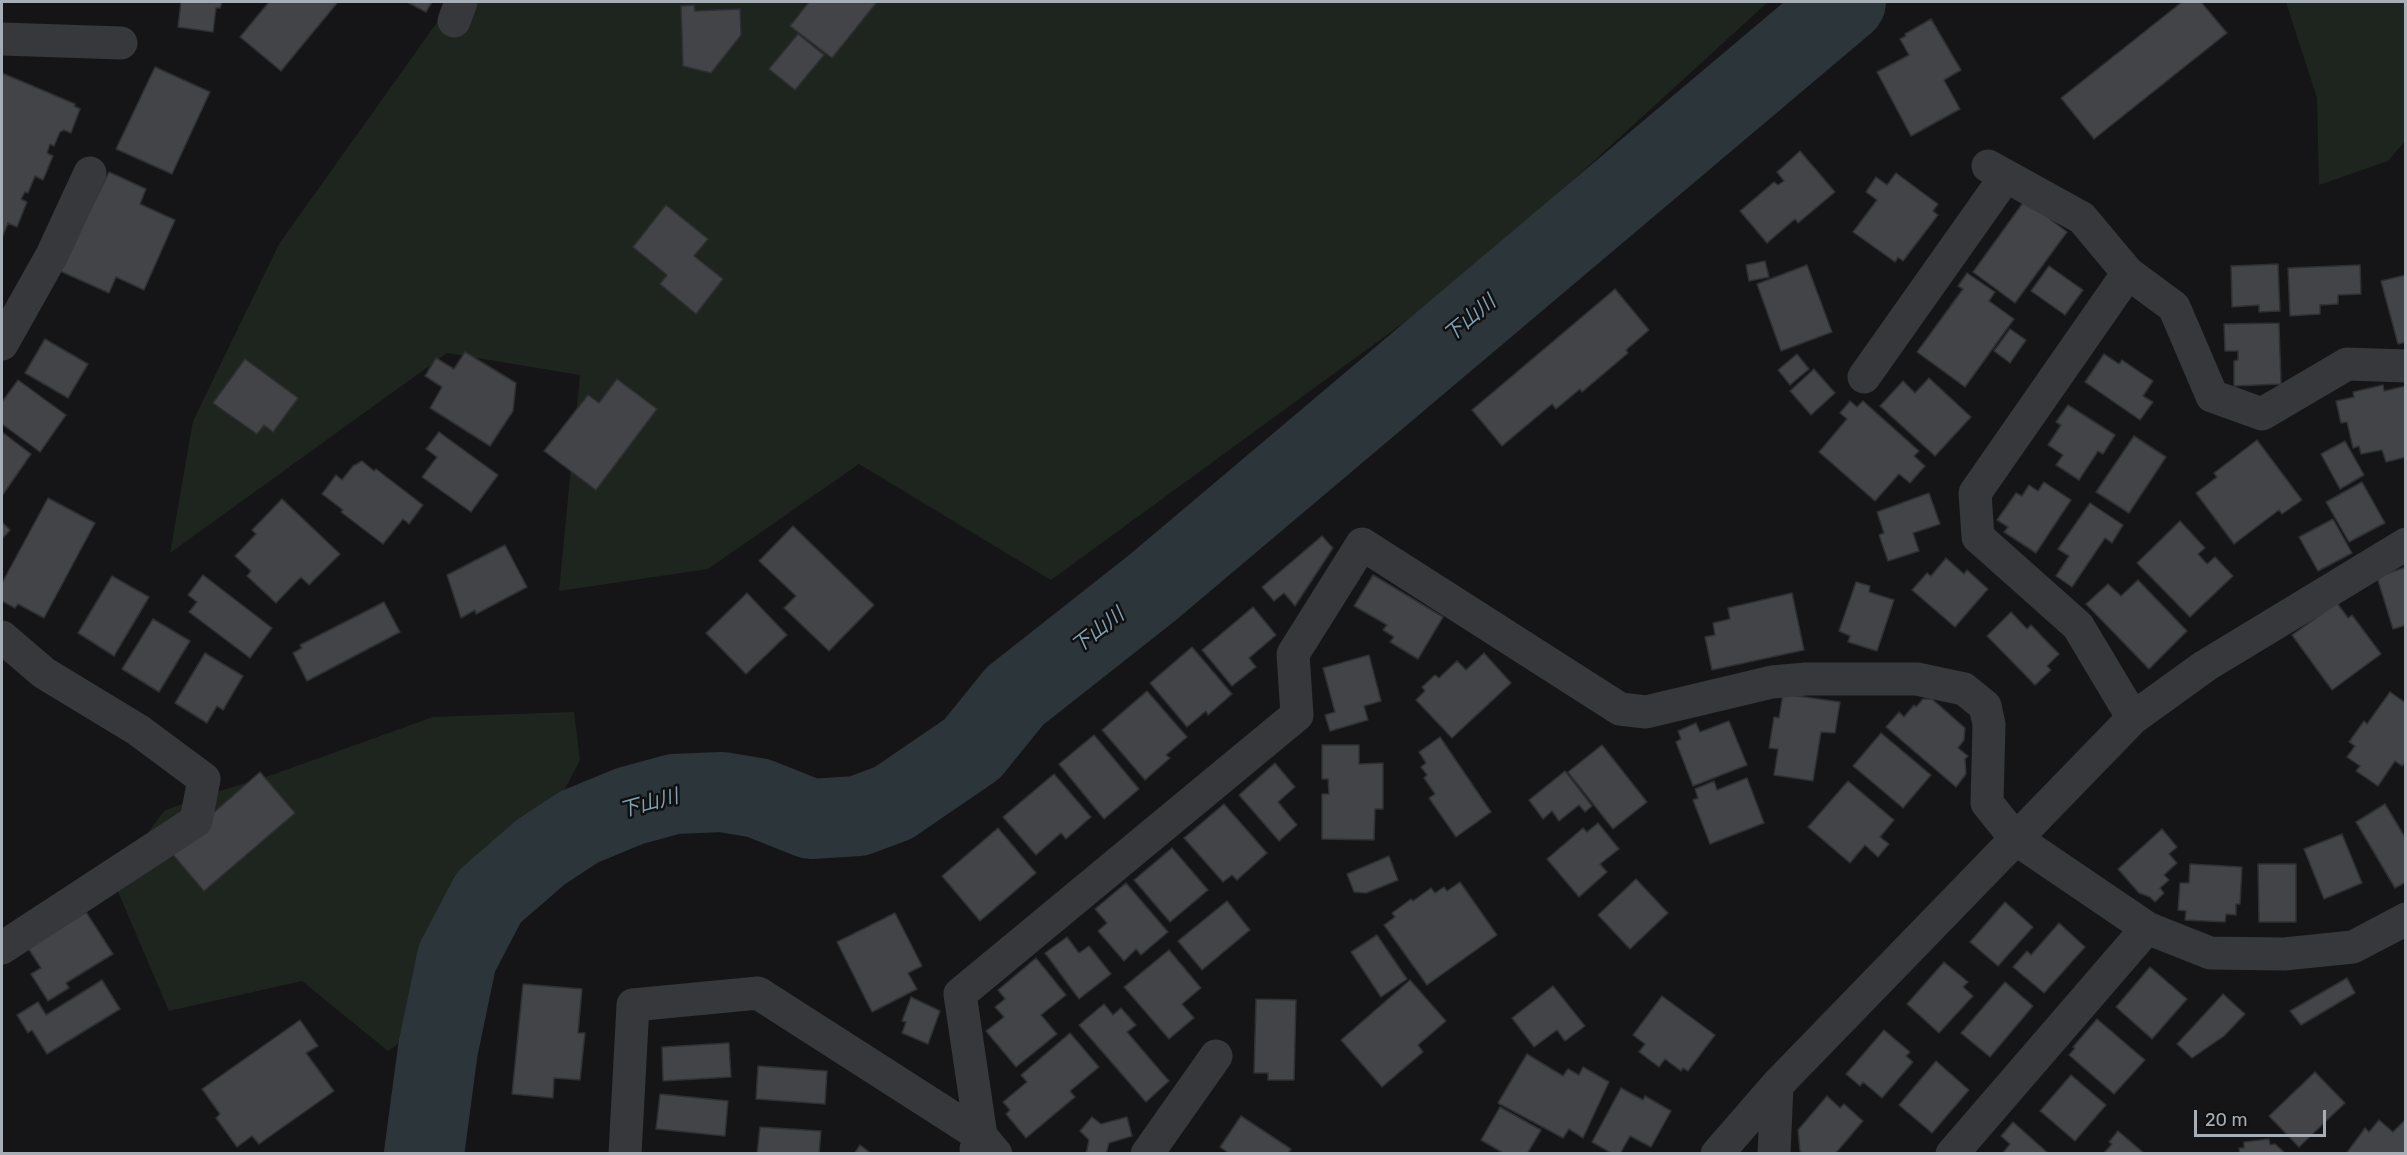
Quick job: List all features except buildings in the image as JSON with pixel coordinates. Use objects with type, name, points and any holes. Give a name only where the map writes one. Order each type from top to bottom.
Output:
[{"type":"street","points":[[2,39],[121,44]]},
{"type":"street","points":[[1864,377],[1997,171],[2082,218],[2128,273],[2174,307],[2212,396],[2262,414],[2347,364],[2406,366]]},
{"type":"street","points":[[2,344],[52,255],[90,173]]},
{"type":"street","points":[[2128,273],[1975,493],[1978,537],[2078,626],[2133,718]]},
{"type":"street","points":[[984,1148],[960,994],[1297,715],[1293,654],[1362,544],[1620,709],[1646,712],[1772,682],[1806,679],[1917,680],[1964,689],[1984,706],[1989,724],[1987,803],[2016,839],[2147,928],[2210,953],[2284,954],[2352,946],[2406,919]]},
{"type":"street","points":[[1717,1154],[1777,1085],[2133,718],[2205,666],[2406,544]]},
{"type":"street","points":[[2,637],[44,673],[138,730],[204,778],[196,821],[2,948]]},
{"type":"street","points":[[1952,1154],[2147,928]]},
{"type":"street","points":[[625,1154],[633,1005],[758,993],[984,1148]]},
{"type":"street","points":[[1147,1154],[1216,1056]]},
{"type":"street","points":[[1774,1154],[1777,1085]]},
{"type":"shaded area","points":[[447,2],[1768,2],[1469,275],[1051,580],[859,464],[708,569],[559,591],[580,375],[447,353],[170,553],[193,421],[279,244],[438,21]]},
{"type":"shaded area","points":[[2286,2],[2405,2],[2405,141],[2388,161],[2319,185],[2317,98]]},
{"type":"shaded area","points":[[574,712],[580,760],[467,977],[433,1019],[388,1051],[302,981],[169,1011],[113,880],[164,811],[433,717]]},
{"type":"waterway","name":"下山川","points":[[424,1154],[438,1049],[457,958],[489,897],[541,852],[579,827],[630,806],[674,794],[722,792],[758,798],[811,819],[858,816],[893,803],[972,749],[1015,696],[1152,588],[1846,2]]}]
